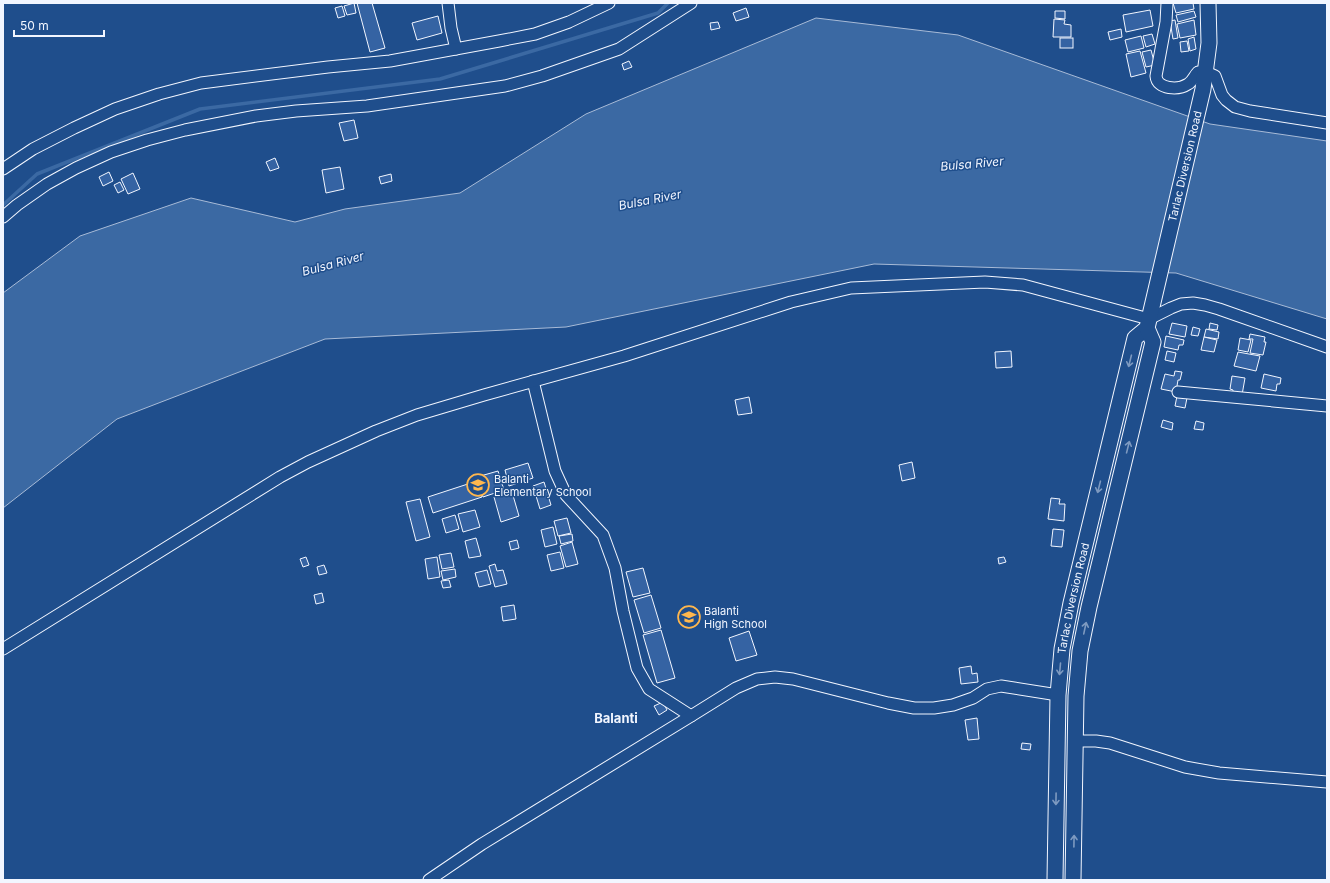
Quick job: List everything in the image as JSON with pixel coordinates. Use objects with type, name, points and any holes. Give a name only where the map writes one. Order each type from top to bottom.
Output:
[{"type":"main road","name":"Tarlac Diversion Road","points":[[1055,880],[1058,695],[1062,649],[1071,603],[1135,338],[1149,319],[1204,89],[1209,43],[1208,3]]},
{"type":"main road","name":"Tarlac Diversion Road","points":[[1073,880],[1076,696],[1080,651],[1089,607],[1153,342],[1149,319]]},
{"type":"main road","points":[[1058,695],[1076,696]]},
{"type":"main road","points":[[1057,741],[1075,741]]},
{"type":"street","points":[[448,3],[451,28],[456,49]]},
{"type":"street","points":[[3,169],[40,145],[74,128],[115,109],[159,94],[200,83],[390,61],[535,34],[570,22],[609,3]]},
{"type":"street","points":[[3,217],[17,205],[47,184],[76,168],[111,152],[147,140],[185,130],[256,116],[296,111],[367,106],[505,86],[542,76],[619,50],[691,3]]},
{"type":"street","points":[[1167,3],[1166,22],[1160,51],[1157,81],[1160,84],[1166,87],[1181,87],[1191,82],[1198,72],[1206,72],[1215,76],[1222,95],[1235,107],[1250,111],[1327,123]]},
{"type":"street","points":[[3,648],[280,477],[308,462],[376,431],[417,415],[624,356],[792,302],[851,288],[985,282],[1023,285],[1149,319],[1181,304],[1205,305],[1327,347]]},
{"type":"street","points":[[533,381],[556,471],[566,495],[603,535],[615,568],[623,611],[637,668],[649,689],[691,716]]},
{"type":"street","points":[[1178,392],[1327,406]]},
{"type":"street","points":[[429,880],[482,844],[736,688],[757,679],[775,677],[793,679],[914,708],[934,708],[953,705],[973,698],[988,689],[1001,686],[1058,695]]},
{"type":"street","points":[[1075,741],[1110,743],[1185,767],[1219,773],[1327,782]]},
{"type":"water","name":"Bulsa River","points":[[816,18],[958,35],[1210,124],[1327,141],[1327,319],[1176,273],[874,264],[566,327],[325,339],[117,419],[3,508],[3,293],[80,236],[191,198],[295,222],[345,209],[460,193],[586,114]]},
{"type":"building","points":[[354,3],[356,13],[347,15],[344,6]]},
{"type":"building","points":[[357,3],[372,3],[385,48],[370,52]]},
{"type":"building","points":[[1173,3],[1193,3],[1194,9],[1176,13]]},
{"type":"building","points":[[342,6],[345,16],[338,18],[335,8]]},
{"type":"building","points":[[746,8],[749,17],[736,21],[733,13]]},
{"type":"building","points":[[1150,10],[1153,26],[1126,32],[1123,15]]},
{"type":"building","points":[[1055,11],[1065,11],[1065,19],[1055,18]]},
{"type":"building","points":[[1194,11],[1196,17],[1178,22],[1176,15]]},
{"type":"building","points":[[438,16],[442,33],[417,40],[412,23]]},
{"type":"building","points":[[1054,19],[1065,20],[1064,24],[1071,25],[1071,37],[1053,37]]},
{"type":"building","points":[[1175,20],[1178,38],[1173,39],[1170,21]]},
{"type":"building","points":[[1194,20],[1196,35],[1180,38],[1177,24]]},
{"type":"building","points":[[718,22],[720,28],[711,30],[710,23]]},
{"type":"building","points":[[1121,29],[1122,37],[1110,40],[1108,32]]},
{"type":"building","points":[[1152,34],[1155,44],[1146,47],[1143,36]]},
{"type":"building","points":[[1141,36],[1144,48],[1128,52],[1125,40]]},
{"type":"building","points":[[1194,37],[1196,49],[1190,51],[1188,39]]},
{"type":"building","points":[[1060,38],[1073,38],[1073,48],[1060,48]]},
{"type":"building","points":[[1187,41],[1189,51],[1181,52],[1180,42]]},
{"type":"building","points":[[1151,50],[1155,65],[1146,67],[1142,52]]},
{"type":"building","points":[[1140,51],[1146,73],[1131,77],[1126,54]]},
{"type":"building","points":[[629,61],[632,67],[624,70],[622,64]]},
{"type":"building","points":[[354,120],[358,138],[344,141],[339,123]]},
{"type":"building","points":[[275,158],[279,168],[270,171],[266,162]]},
{"type":"building","points":[[340,167],[344,189],[326,193],[322,170]]},
{"type":"building","points":[[109,172],[113,181],[103,186],[99,177]]},
{"type":"building","points":[[133,173],[140,189],[128,194],[121,179]]},
{"type":"building","points":[[391,174],[392,181],[381,184],[379,177]]},
{"type":"building","points":[[120,182],[124,190],[118,193],[114,185]]},
{"type":"building","points":[[1172,323],[1187,326],[1185,337],[1169,334]]},
{"type":"building","points":[[1210,323],[1218,325],[1217,330],[1209,329]]},
{"type":"building","points":[[1193,327],[1200,329],[1198,336],[1191,335]]},
{"type":"building","points":[[1206,329],[1219,332],[1218,339],[1204,337]]},
{"type":"building","points":[[1250,334],[1265,337],[1264,342],[1266,342],[1263,355],[1250,353],[1253,339],[1249,339]]},
{"type":"building","points":[[1166,336],[1184,340],[1183,345],[1179,345],[1178,350],[1164,347]]},
{"type":"building","points":[[1204,337],[1217,340],[1214,352],[1201,350]]},
{"type":"building","points":[[1240,338],[1251,340],[1248,352],[1238,350]]},
{"type":"building","points":[[1011,351],[1012,367],[996,368],[995,352]]},
{"type":"building","points":[[1167,351],[1176,353],[1174,362],[1165,360]]},
{"type":"building","points":[[1238,352],[1260,356],[1256,371],[1234,366]]},
{"type":"building","points":[[1175,371],[1182,372],[1180,380],[1178,380],[1176,392],[1161,389],[1165,374],[1174,376]]},
{"type":"building","points":[[1264,374],[1281,378],[1280,384],[1277,384],[1276,391],[1261,388]]},
{"type":"building","points":[[1232,376],[1245,378],[1242,395],[1233,393],[1233,390],[1230,389]]},
{"type":"building","points":[[1177,396],[1187,398],[1185,408],[1175,406]]},
{"type":"building","points":[[749,397],[752,413],[738,415],[735,400]]},
{"type":"building","points":[[1163,420],[1173,423],[1172,430],[1161,427]]},
{"type":"building","points":[[1196,421],[1204,423],[1203,430],[1194,429]]},
{"type":"building","points":[[912,462],[915,478],[902,481],[899,465]]},
{"type":"building","points":[[528,463],[533,478],[509,486],[505,470]]},
{"type":"building","points":[[498,471],[504,490],[483,497],[477,477]]},
{"type":"building","points":[[477,481],[482,497],[433,513],[428,497]]},
{"type":"building","points":[[544,482],[551,505],[540,509],[533,486]]},
{"type":"building","points":[[512,492],[519,516],[501,522],[494,497]]},
{"type":"building","points":[[1051,498],[1060,499],[1059,504],[1065,504],[1064,521],[1048,519]]},
{"type":"building","points":[[420,499],[430,537],[416,541],[406,502]]},
{"type":"building","points":[[475,510],[480,527],[463,532],[458,514]]},
{"type":"building","points":[[455,515],[459,529],[446,533],[442,519]]},
{"type":"building","points":[[567,518],[571,533],[558,536],[554,521]]},
{"type":"building","points":[[553,527],[557,544],[545,547],[541,530]]},
{"type":"building","points":[[1053,529],[1064,530],[1062,547],[1051,546]]},
{"type":"building","points":[[572,534],[573,541],[561,544],[559,536]]},
{"type":"building","points":[[476,538],[481,556],[469,558],[465,541]]},
{"type":"building","points":[[517,540],[519,548],[511,550],[509,542]]},
{"type":"building","points":[[572,542],[578,564],[566,567],[560,546]]},
{"type":"building","points":[[560,552],[564,568],[551,571],[547,555]]},
{"type":"building","points":[[451,553],[454,567],[442,569],[439,555]]},
{"type":"building","points":[[306,557],[309,565],[303,567],[300,559]]},
{"type":"building","points":[[437,557],[440,577],[428,579],[425,559]]},
{"type":"building","points":[[1004,557],[1006,562],[999,564],[998,558]]},
{"type":"building","points":[[495,564],[497,571],[503,570],[507,584],[495,587],[489,566]]},
{"type":"building","points":[[324,565],[327,573],[319,575],[317,567]]},
{"type":"building","points":[[643,568],[650,593],[633,597],[626,572]]},
{"type":"building","points":[[455,569],[456,577],[443,580],[441,571]]},
{"type":"building","points":[[487,570],[491,584],[479,587],[475,573]]},
{"type":"building","points":[[449,580],[451,587],[443,588],[441,581]]},
{"type":"building","points":[[322,593],[324,602],[316,604],[314,595]]},
{"type":"building","points":[[651,595],[661,628],[644,633],[634,600]]},
{"type":"building","points":[[514,605],[516,619],[503,621],[501,607]]},
{"type":"building","points":[[661,630],[675,678],[657,683],[643,635]]},
{"type":"building","points":[[749,631],[757,655],[736,661],[729,638]]},
{"type":"building","points":[[971,666],[972,674],[977,673],[978,682],[961,684],[959,668]]},
{"type":"building","points":[[663,702],[667,710],[659,715],[654,706]]},
{"type":"building","points":[[977,718],[979,739],[968,740],[965,720]]},
{"type":"building","points":[[1022,743],[1031,744],[1030,750],[1021,749]]},
{"type":"waterway","points":[[3,205],[37,174],[200,109],[440,79],[658,13],[668,3]]},
{"type":"place","name":"Balanti Elementary School","points":[[478,485]]},
{"type":"place","name":"Balanti High School","points":[[689,617]]},
{"type":"district","name":"Balanti","points":[[616,718]]}]
